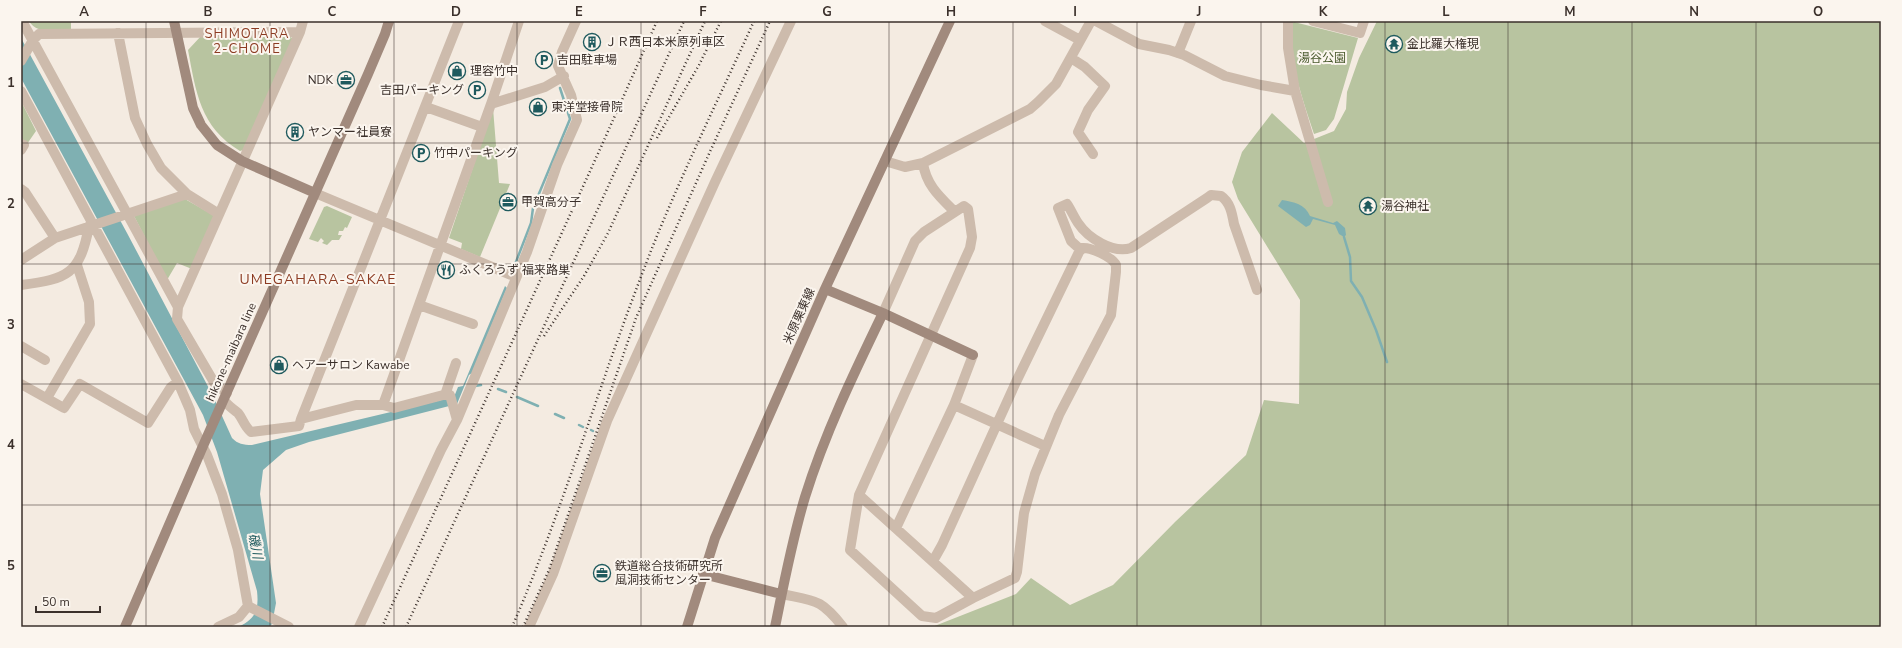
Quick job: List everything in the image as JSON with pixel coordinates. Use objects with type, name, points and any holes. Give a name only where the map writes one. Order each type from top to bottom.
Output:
[{"type":"main road","points":[[174,21],[188,92],[193,108],[198,119],[217,145],[242,160],[316,193]]},
{"type":"main road","name":"hikone-maibara line","points":[[125,627],[204,444],[368,74],[389,21]]},
{"type":"main road","name":"米原栗東線","points":[[688,627],[715,538],[825,289],[950,21]]},
{"type":"main road","points":[[825,289],[883,313],[973,355]]},
{"type":"main road","points":[[775,627],[793,537],[824,444],[840,403],[883,313]]},
{"type":"main road","points":[[703,574],[781,594]]},
{"type":"street","points":[[22,21],[31,44],[124,215],[178,307]]},
{"type":"street","points":[[303,21],[300,32],[178,307],[177,319],[229,408],[238,413],[245,428],[251,432],[299,426],[459,21]]},
{"type":"street","points":[[383,405],[491,104],[519,21]]},
{"type":"street","points":[[359,627],[441,450],[457,420],[527,252],[557,165],[577,120],[571,95],[564,76],[558,66],[562,52],[576,21]]},
{"type":"street","points":[[529,627],[553,574],[606,421],[715,182],[792,21]]},
{"type":"street","points":[[1045,21],[1080,40]]},
{"type":"street","points":[[885,161],[904,167],[923,163],[1030,109],[1056,84],[1091,21]]},
{"type":"street","points":[[1096,21],[1139,44],[1178,53],[1226,76],[1261,85],[1295,90]]},
{"type":"street","points":[[1178,53],[1191,21]]},
{"type":"street","points":[[1288,21],[1288,48],[1295,90],[1328,202]]},
{"type":"street","points":[[1313,21],[1360,33],[1364,21]]},
{"type":"street","points":[[21,61],[39,34],[300,32]]},
{"type":"street","points":[[118,33],[135,118],[141,133],[161,168],[187,194],[219,214]]},
{"type":"street","points":[[1070,58],[1085,67],[1105,86],[1088,110],[1078,132],[1093,154]]},
{"type":"street","points":[[491,104],[545,87],[564,76]]},
{"type":"street","points":[[21,91],[178,382],[190,410],[194,428],[204,444],[226,510],[238,550],[250,607]]},
{"type":"street","points":[[426,107],[482,127]]},
{"type":"street","points":[[21,144],[24,145],[21,150]]},
{"type":"street","points":[[923,163],[925,174],[931,187],[955,212]]},
{"type":"street","points":[[21,189],[25,192],[55,238]]},
{"type":"street","points":[[316,193],[379,221],[516,277]]},
{"type":"street","points":[[22,259],[55,238],[187,194]]},
{"type":"street","points":[[1081,250],[1071,241],[1058,208],[1067,204],[1078,223],[1091,236],[1113,248],[1126,250],[1207,198],[1211,196],[1220,196],[1229,204],[1234,224],[1257,290]]},
{"type":"street","points":[[883,313],[915,241],[924,232],[964,206],[968,209],[972,242],[859,495],[850,550],[922,616],[936,618],[1015,578],[1018,568],[1024,513],[1045,446],[1059,415],[1111,315],[1116,272],[1114,262],[1087,248],[1081,250],[1016,382],[942,545],[933,561]]},
{"type":"street","points":[[21,285],[55,280],[67,275],[76,265],[85,248],[93,225]]},
{"type":"street","points":[[47,398],[90,324],[89,302],[76,265]]},
{"type":"street","points":[[419,305],[473,324]]},
{"type":"street","points":[[21,346],[45,360]]},
{"type":"street","points":[[896,528],[954,404],[973,355]]},
{"type":"street","points":[[456,363],[448,395],[454,408],[457,420]]},
{"type":"street","points":[[22,388],[47,398],[64,408],[80,384],[148,423],[171,387],[178,382]]},
{"type":"street","points":[[301,420],[356,405],[383,405],[394,408],[448,395]]},
{"type":"street","points":[[954,404],[1045,446]]},
{"type":"street","points":[[859,495],[973,598]]},
{"type":"street","points":[[781,594],[817,601],[829,610],[842,627]]},
{"type":"street","points":[[250,607],[286,625]]},
{"type":"street","points":[[218,627],[239,617],[250,607]]},
{"type":"green space","points":[[29,21],[71,21],[71,30],[42,30],[37,28]]},
{"type":"green space","points":[[1377,21],[1881,21],[1881,627],[932,627],[1016,594],[1031,578],[1070,605],[1113,585],[1175,522],[1246,455],[1264,400],[1299,404],[1300,300],[1238,199],[1232,182],[1242,152],[1272,113],[1304,143],[1334,131],[1346,109],[1347,92],[1359,58]]},
{"type":"green space","name":"湯谷公園","points":[[1294,22],[1358,38],[1334,119],[1326,130],[1314,134],[1294,66],[1291,24]]},
{"type":"green space","points":[[202,35],[291,37],[293,40],[243,150],[240,151],[216,131],[208,120],[197,94],[188,50]]},
{"type":"green space","points":[[21,101],[36,131],[27,144],[21,139]]},
{"type":"green space","points":[[493,108],[499,183],[510,184],[480,257],[461,249],[462,243],[449,238]]},
{"type":"green space","points":[[185,199],[213,215],[214,218],[192,269],[177,263],[167,280],[134,216]]},
{"type":"green space","points":[[327,206],[352,217],[347,228],[345,227],[343,231],[339,231],[338,235],[342,235],[339,240],[332,240],[327,245],[322,243],[324,241],[321,238],[318,242],[309,239],[324,207]]},
{"type":"water","name":"磯川","points":[[21,38],[127,233],[213,396],[232,438],[239,443],[252,445],[454,397],[458,387],[463,386],[505,286],[507,288],[472,373],[469,375],[457,404],[309,442],[286,450],[263,470],[260,494],[276,603],[272,624],[269,627],[238,627],[249,621],[255,613],[257,608],[257,591],[217,452],[203,415],[21,78]]},
{"type":"water","points":[[1282,200],[1302,206],[1310,216],[1333,223],[1337,221],[1345,228],[1346,235],[1344,237],[1339,234],[1335,225],[1313,219],[1310,225],[1306,227],[1278,206]]},
{"type":"waterway","points":[[514,267],[531,223],[533,208],[570,119],[560,88]]},
{"type":"waterway","points":[[1344,237],[1350,257],[1351,281],[1362,297],[1376,330],[1387,362]]},
{"type":"waterway","points":[[475,386],[481,385]]},
{"type":"waterway","points":[[498,389],[506,392]]},
{"type":"waterway","points":[[517,397],[538,406]]},
{"type":"waterway","points":[[555,414],[564,418]]},
{"type":"waterway","points":[[579,425],[583,427]]},
{"type":"railway","points":[[382,627],[657,21]]},
{"type":"railway","points":[[406,627],[684,21]]},
{"type":"railway","points":[[544,336],[584,276],[608,233],[705,21]]},
{"type":"railway","points":[[657,138],[699,65],[721,21]]},
{"type":"railway","points":[[512,627],[530,585],[623,325],[665,216],[754,21]]},
{"type":"railway","points":[[523,627],[549,570],[636,318],[770,21]]},
{"type":"place","name":"ＪＲ西日本米原列車区","points":[[592,42]]},
{"type":"place","name":"金比羅大権現","points":[[1394,44]]},
{"type":"place","name":"吉田駐車場","points":[[544,60]]},
{"type":"place","name":"理容竹中","points":[[457,71]]},
{"type":"place","name":"NDK","points":[[346,80]]},
{"type":"place","name":"吉田パーキング","points":[[477,90]]},
{"type":"place","name":"東洋堂接骨院","points":[[538,107]]},
{"type":"place","name":"ヤンマー社員寮","points":[[295,132]]},
{"type":"place","name":"竹中パーキング","points":[[421,153]]},
{"type":"place","name":"甲賀高分子","points":[[508,202]]},
{"type":"place","name":"湯谷神社","points":[[1368,206]]},
{"type":"place","name":"ふくろうず 福来路巣","points":[[446,270]]},
{"type":"place","name":"ヘアーサロン Kawabe","points":[[279,365]]},
{"type":"place","name":"鉄道総合技術研究所 風洞技術センター","points":[[602,573]]},
{"type":"district","name":"SHIMOTARA 2-CHOME","points":[[247,40]]},
{"type":"district","name":"UMEGAHARA-SAKAE","points":[[318,279]]}]
